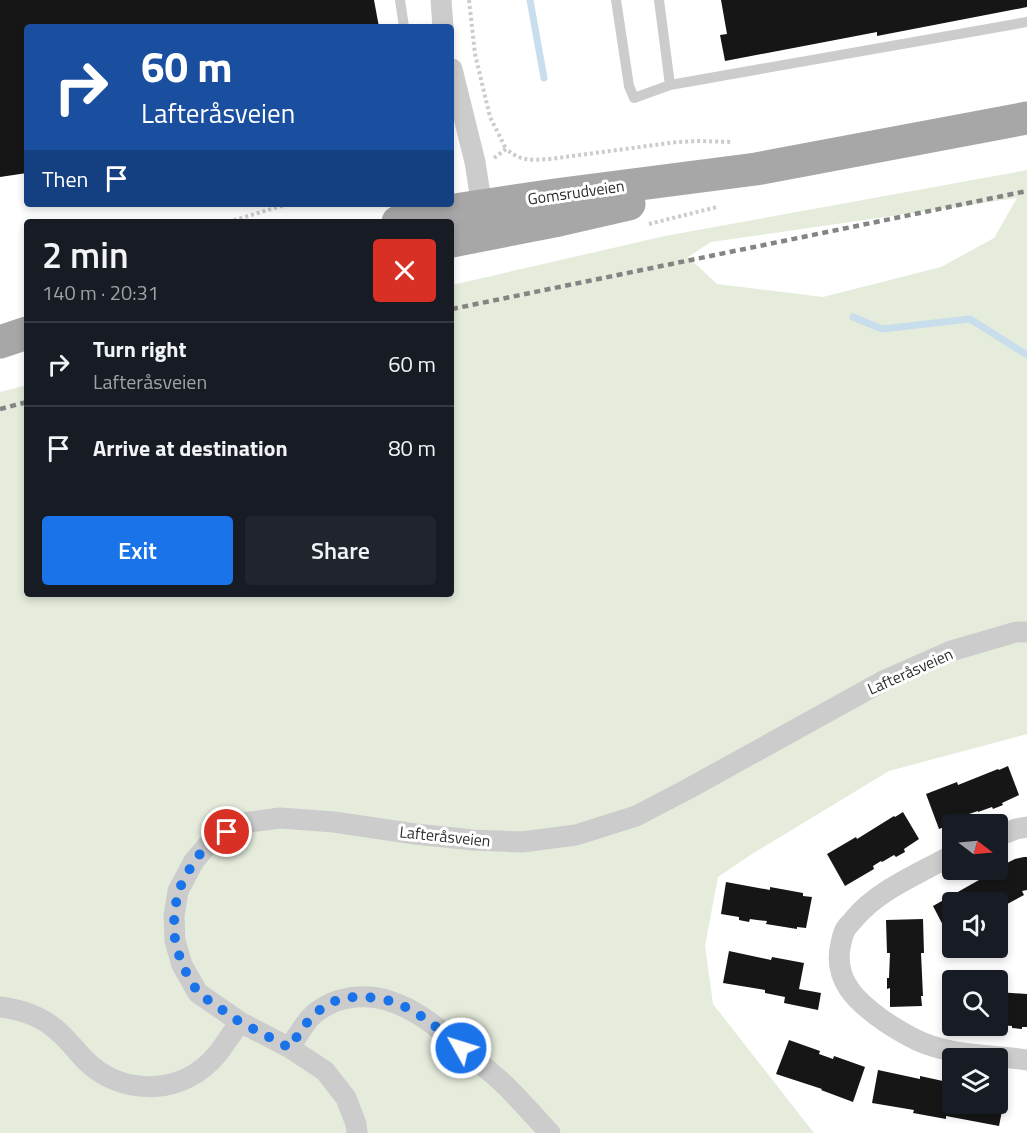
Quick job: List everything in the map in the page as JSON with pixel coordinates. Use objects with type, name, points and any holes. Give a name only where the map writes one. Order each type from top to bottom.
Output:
[{"type":"main road","name":"Gomsrudveien","points":[[460,220],[560,220],[668,195],[756,168],[1027,118]]},
{"type":"main road","points":[[0,342],[24,334]]},
{"type":"street","points":[[441,0],[444,24]]},
{"type":"street","points":[[454,77],[475,162],[460,220]]},
{"type":"street","name":"Lafteråsveien","points":[[357,1133],[346,1098],[325,1071],[290,1048],[240,1022],[198,993],[182,965],[175,941],[174,916],[178,891],[194,861],[211,841],[243,823],[280,818],[334,822],[473,840],[522,842],[576,835],[636,816],[885,680],[951,651],[1016,632],[1027,632]]},
{"type":"street","points":[[1008,832],[1027,827]]},
{"type":"street","points":[[942,860],[881,894],[860,912],[845,930],[840,949],[839,968],[845,983],[851,994],[867,1009],[899,1032],[930,1046],[979,1055],[1027,1060]]},
{"type":"street","points":[[290,1048],[301,1029],[313,1015],[330,1003],[346,998],[364,997],[393,1002],[419,1016],[446,1035],[505,1085],[550,1133]]},
{"type":"street","points":[[0,1007],[29,1013],[43,1020],[63,1035],[86,1061],[114,1080],[133,1086],[148,1087],[177,1083],[198,1072],[216,1055],[240,1022]]},
{"type":"lane","points":[[400,0],[404,24]]},
{"type":"lane","points":[[616,0],[629,86],[634,98],[670,85],[1027,22]]},
{"type":"lane","points":[[659,0],[670,85]]},
{"type":"path","points":[[469,0],[475,54],[490,117],[506,149],[515,156],[522,159],[550,159],[677,142],[740,141]]},
{"type":"path","points":[[491,160],[506,149]]},
{"type":"path","points":[[238,219],[278,207]]},
{"type":"green space","points":[[1027,170],[1027,734],[889,771],[718,877],[705,946],[713,1004],[814,1133],[0,1133],[0,392],[24,386],[24,597],[454,597],[454,285],[665,236]],"holes":[[[1017,198],[994,238],[941,267],[823,297],[717,284],[688,257],[711,242]]]},
{"type":"building","points":[[0,0],[374,0],[378,24],[24,24],[24,173],[0,177]]},
{"type":"building","points":[[721,0],[1027,0],[1027,7],[877,36],[877,32],[725,61],[720,35],[727,34]]},
{"type":"building","points":[[1008,766],[1019,795],[993,809],[992,807],[969,814],[942,814],[942,828],[939,829],[926,794]]},
{"type":"building","points":[[903,812],[919,839],[904,849],[905,852],[881,861],[873,866],[874,869],[845,886],[827,854]]},
{"type":"building","points":[[1027,857],[1027,890],[1022,891],[1024,895],[1008,904],[1008,892],[958,892],[979,880],[1008,880],[1008,862]]},
{"type":"building","points":[[726,882],[770,890],[770,887],[803,893],[803,896],[812,897],[806,928],[797,927],[797,929],[750,919],[749,922],[739,920],[739,917],[721,914]]},
{"type":"building","points":[[942,901],[942,923],[933,906]]},
{"type":"building","points":[[923,919],[922,1006],[890,1007],[890,988],[887,989],[887,978],[889,978],[890,953],[887,953],[886,920]]},
{"type":"building","points":[[729,951],[771,960],[772,957],[804,963],[799,989],[821,993],[818,1010],[784,1003],[785,997],[765,993],[765,990],[723,983]]},
{"type":"building","points":[[1008,993],[1027,994],[1027,1027],[1022,1027],[1022,1029],[1012,1028],[1008,1026]]},
{"type":"building","points":[[789,1040],[820,1051],[819,1054],[833,1059],[834,1056],[865,1067],[853,1102],[776,1074]]},
{"type":"building","points":[[878,1070],[920,1079],[920,1076],[942,1081],[942,1114],[1001,1114],[999,1126],[946,1116],[946,1119],[913,1113],[914,1110],[872,1103]]},
{"type":"waterway","points":[[530,0],[544,78]]},
{"type":"waterway","points":[[853,317],[882,329],[970,319],[1027,355]]},
{"type":"railway","points":[[454,309],[1027,191]]},
{"type":"railway","points":[[0,409],[24,403]]},
{"type":"route","points":[[227,832],[211,841],[194,861],[178,891],[174,916],[175,941],[182,965],[198,993],[240,1022],[290,1048],[301,1029],[313,1015],[330,1003],[346,998],[364,997],[384,999],[401,1005],[446,1035],[461,1048]]}]
